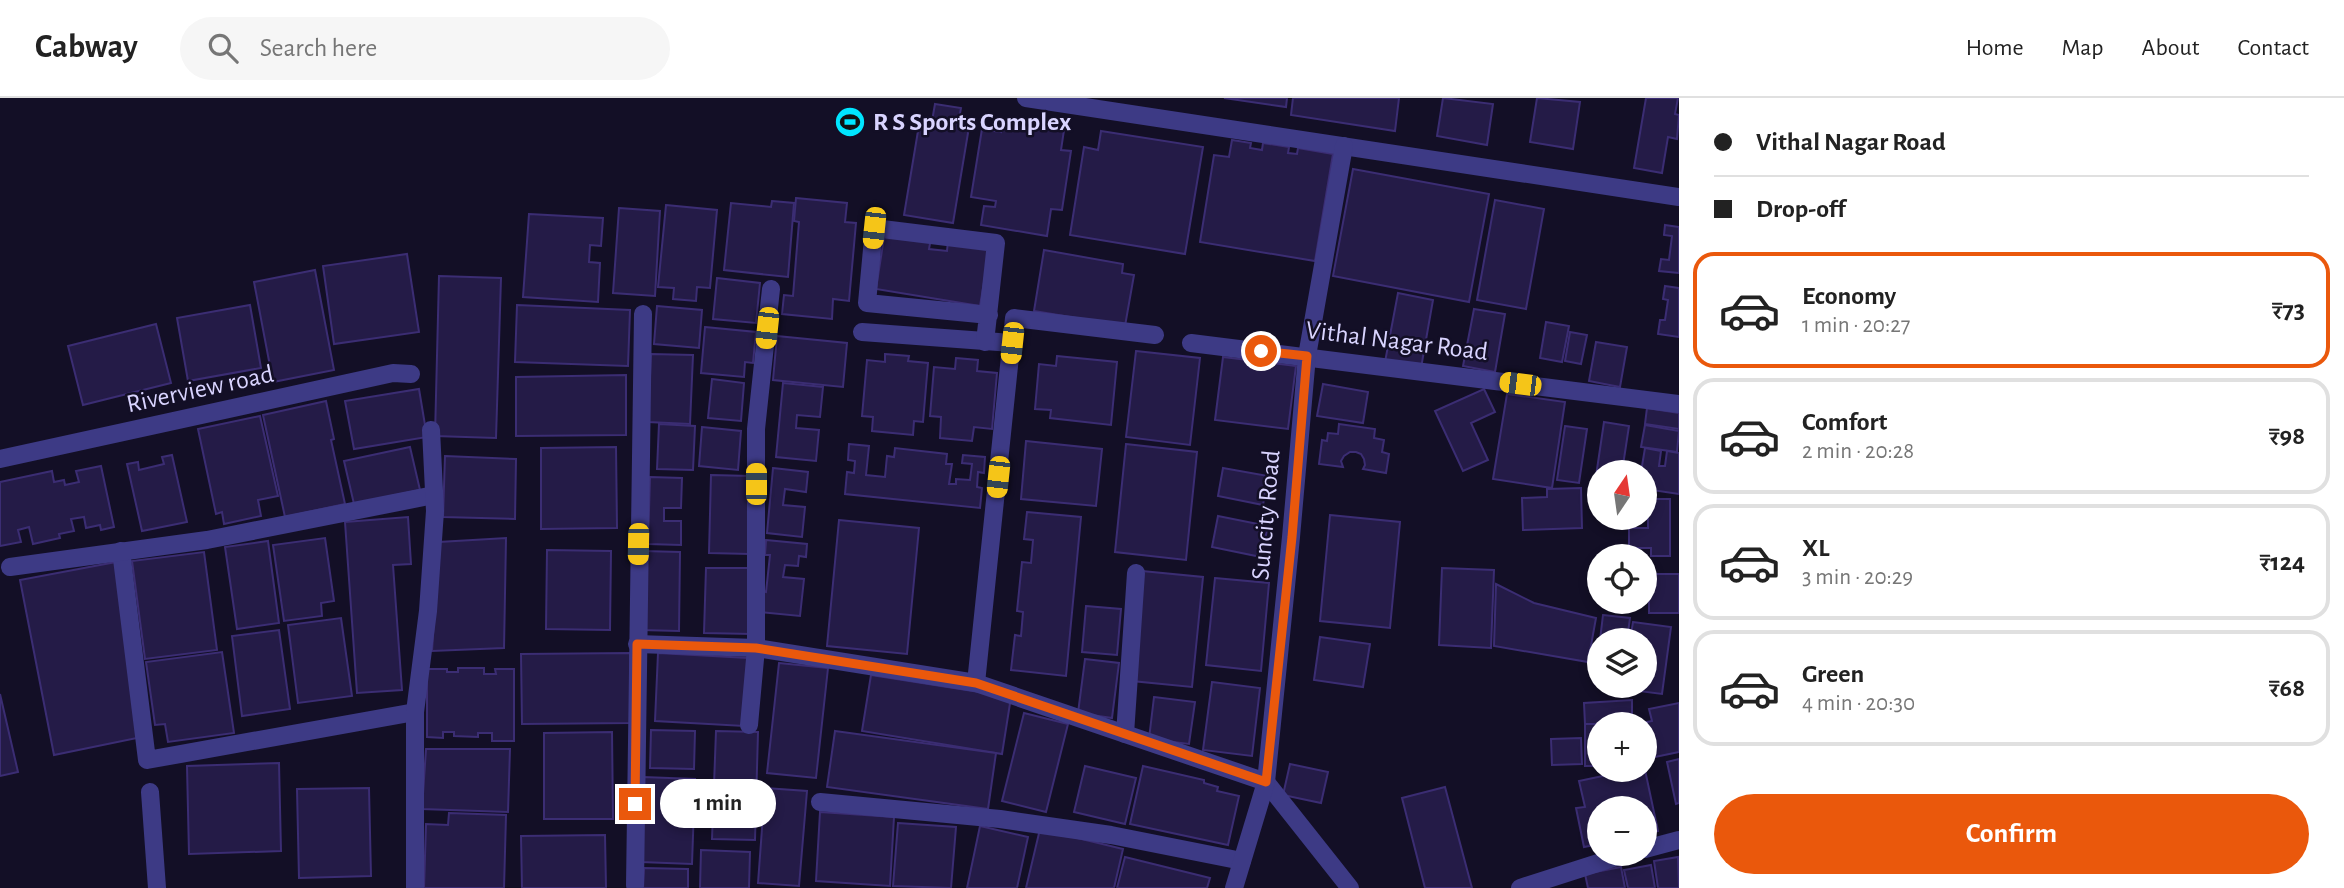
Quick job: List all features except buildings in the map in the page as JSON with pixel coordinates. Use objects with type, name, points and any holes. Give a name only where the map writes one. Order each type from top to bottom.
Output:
[{"type":"street","points":[[1026,98],[1679,197]]},
{"type":"street","name":"Suncity Road","points":[[1234,888],[1266,782],[1292,537],[1307,356],[1344,146]]},
{"type":"street","points":[[985,342],[989,315],[996,243],[874,228],[867,303],[989,315]]},
{"type":"street","points":[[749,725],[756,648],[756,429],[771,289]]},
{"type":"street","points":[[883,333],[886,305]]},
{"type":"street","points":[[635,885],[643,314]]},
{"type":"street","points":[[976,683],[1014,318],[1155,335]]},
{"type":"street","points":[[862,332],[1012,343]]},
{"type":"street","name":"Vithal Nagar Road","points":[[1191,342],[1679,404]]},
{"type":"street","name":"Riverview road","points":[[0,459],[393,373],[411,374]]},
{"type":"street","points":[[415,888],[415,712],[428,611],[434,495],[431,430]]},
{"type":"street","points":[[10,567],[207,540],[434,495]]},
{"type":"street","points":[[121,551],[147,760],[415,712]]},
{"type":"street","points":[[1125,734],[1136,573]]},
{"type":"street","points":[[637,644],[756,648],[976,683],[1266,782],[1350,888]]},
{"type":"street","points":[[150,792],[157,888]]},
{"type":"street","points":[[820,802],[1000,819],[1111,835],[1242,861]]},
{"type":"street","points":[[1657,846],[1679,840]]},
{"type":"street","points":[[1520,888],[1566,881],[1599,866]]},
{"type":"place","name":"R S Sports Complex","points":[[850,122]]},
{"type":"route","points":[[635,804],[637,644],[756,648],[976,683],[1266,782],[1292,537],[1307,356],[1261,351]]}]
